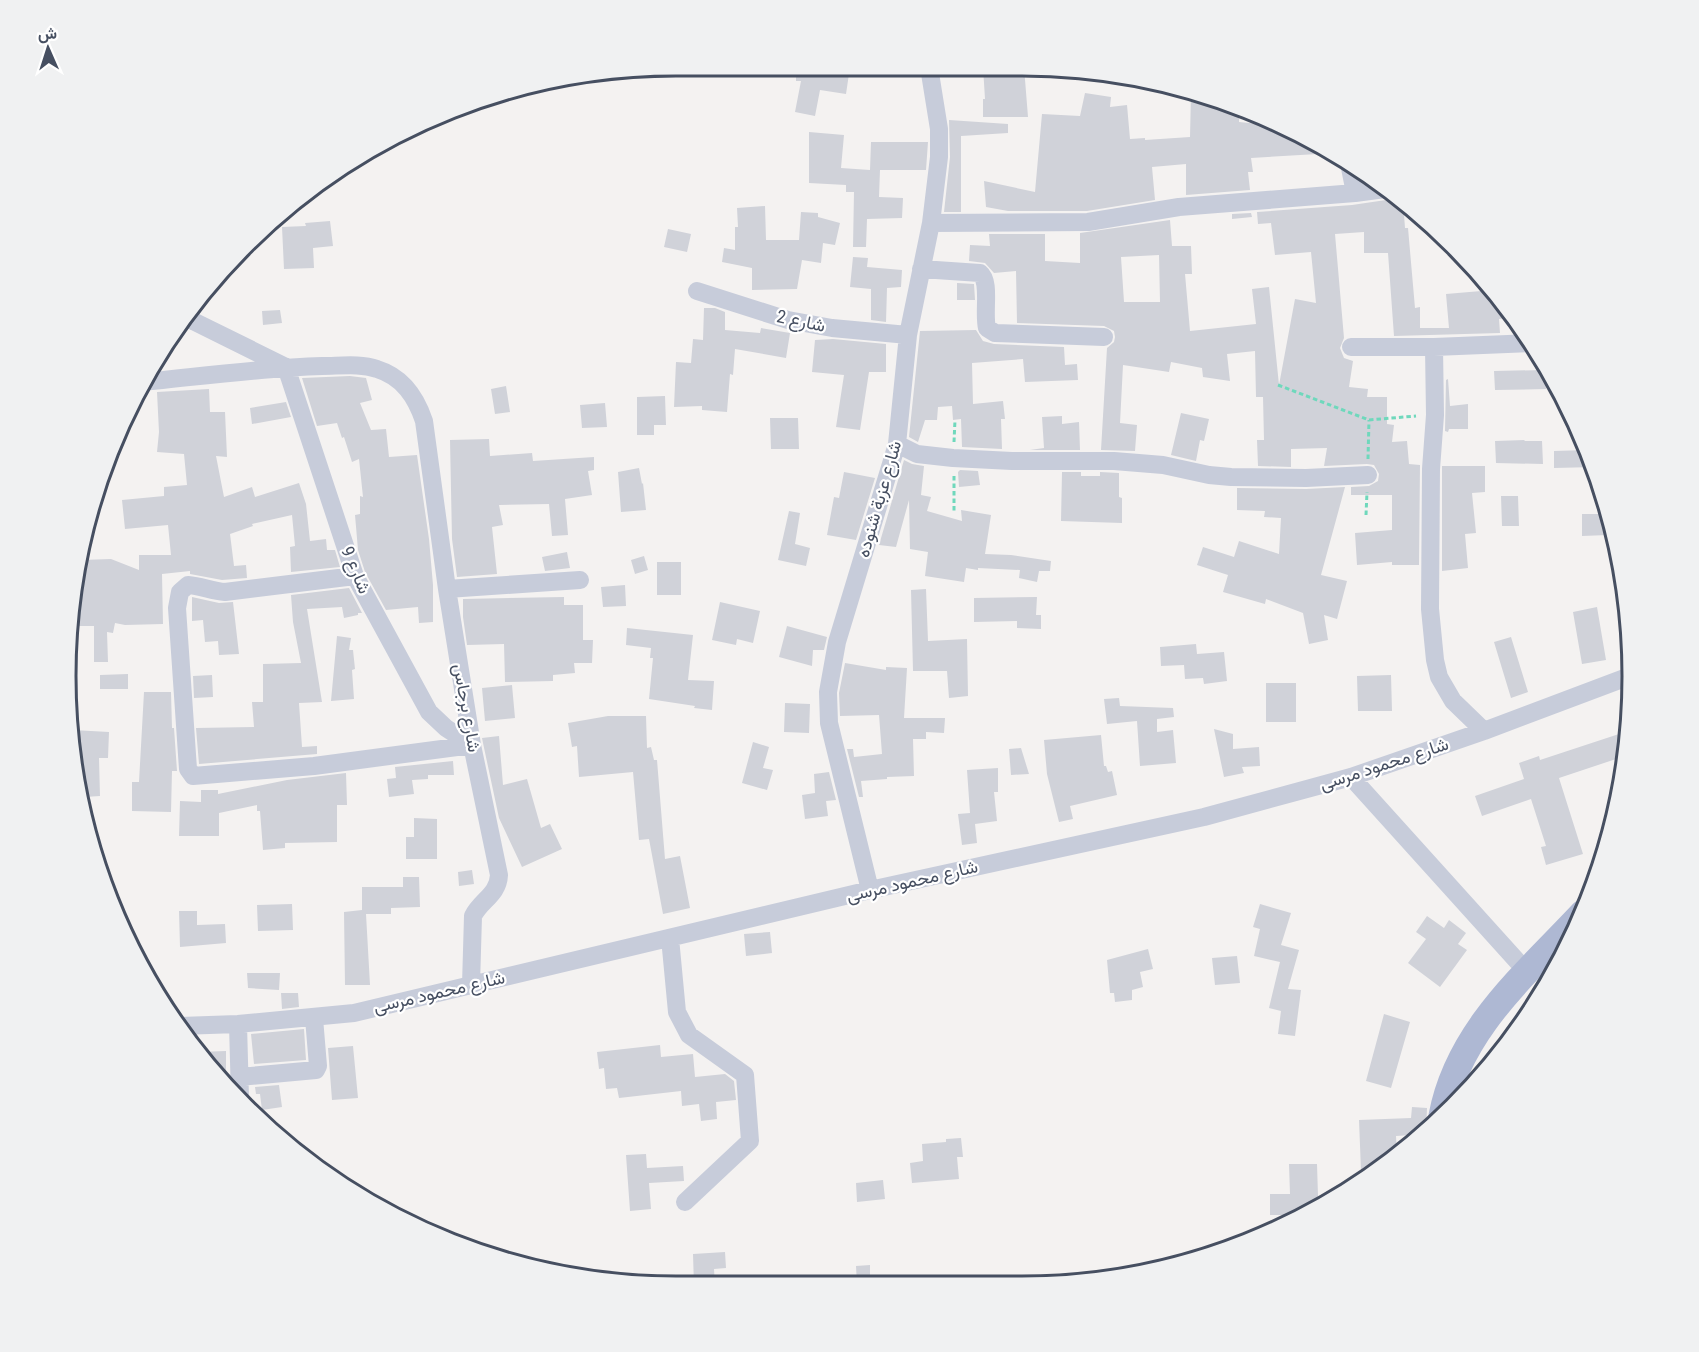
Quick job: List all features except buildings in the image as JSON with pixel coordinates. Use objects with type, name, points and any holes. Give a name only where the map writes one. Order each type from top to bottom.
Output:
[{"type":"main road","points":[[1446,1101],[1471,1041],[1496,1005],[1566,931]]},
{"type":"street","name":"شارع عزبة شنوده","points":[[870,890],[829,723],[828,692],[837,642],[897,444],[908,335],[931,223],[940,143],[930,76]]},
{"type":"street","points":[[1352,175],[1354,193]]},
{"type":"street","points":[[931,223],[1088,222],[1179,207],[1374,190]]},
{"type":"street","points":[[921,269],[980,273],[985,277],[984,317],[987,328],[995,333],[1104,336]]},
{"type":"street","name":"شارع 2","points":[[697,291],[788,320],[831,328],[908,335]]},
{"type":"street","points":[[193,321],[286,368]]},
{"type":"street","points":[[1351,347],[1521,343]]},
{"type":"street","points":[[1434,347],[1435,415],[1431,470],[1430,609],[1435,660],[1439,677],[1453,701],[1484,731]]},
{"type":"street","name":"شارع برجاس","points":[[154,381],[286,368],[359,365],[377,368],[394,376],[408,388],[419,403],[424,421],[447,589],[472,745],[499,875],[496,890],[476,909],[473,916],[471,985]]},
{"type":"street","name":"شارع 9","points":[[286,368],[355,576],[429,712],[446,728],[472,745]]},
{"type":"street","points":[[897,444],[917,454],[954,458],[1012,461],[1114,461],[1163,465],[1230,477],[1306,478],[1368,475]]},
{"type":"street","points":[[355,576],[225,591],[188,585],[180,592],[177,608],[188,769],[193,776],[314,766],[472,745]]},
{"type":"street","points":[[447,589],[580,580]]},
{"type":"street","name":"شارع محمود مرسى","points":[[189,1026],[238,1024],[354,1013],[870,890],[1204,817],[1351,777],[1484,731],[1622,679]]},
{"type":"street","points":[[1351,777],[1527,972]]},
{"type":"street","points":[[670,938],[677,1012],[689,1035],[745,1075],[750,1141],[685,1202]]},
{"type":"street","points":[[238,1086],[316,1070],[318,1066],[314,1018]]},
{"type":"street","points":[[236,1083],[238,1024]]},
{"type":"path","points":[[1278,385],[1369,420],[1435,415]]}]
